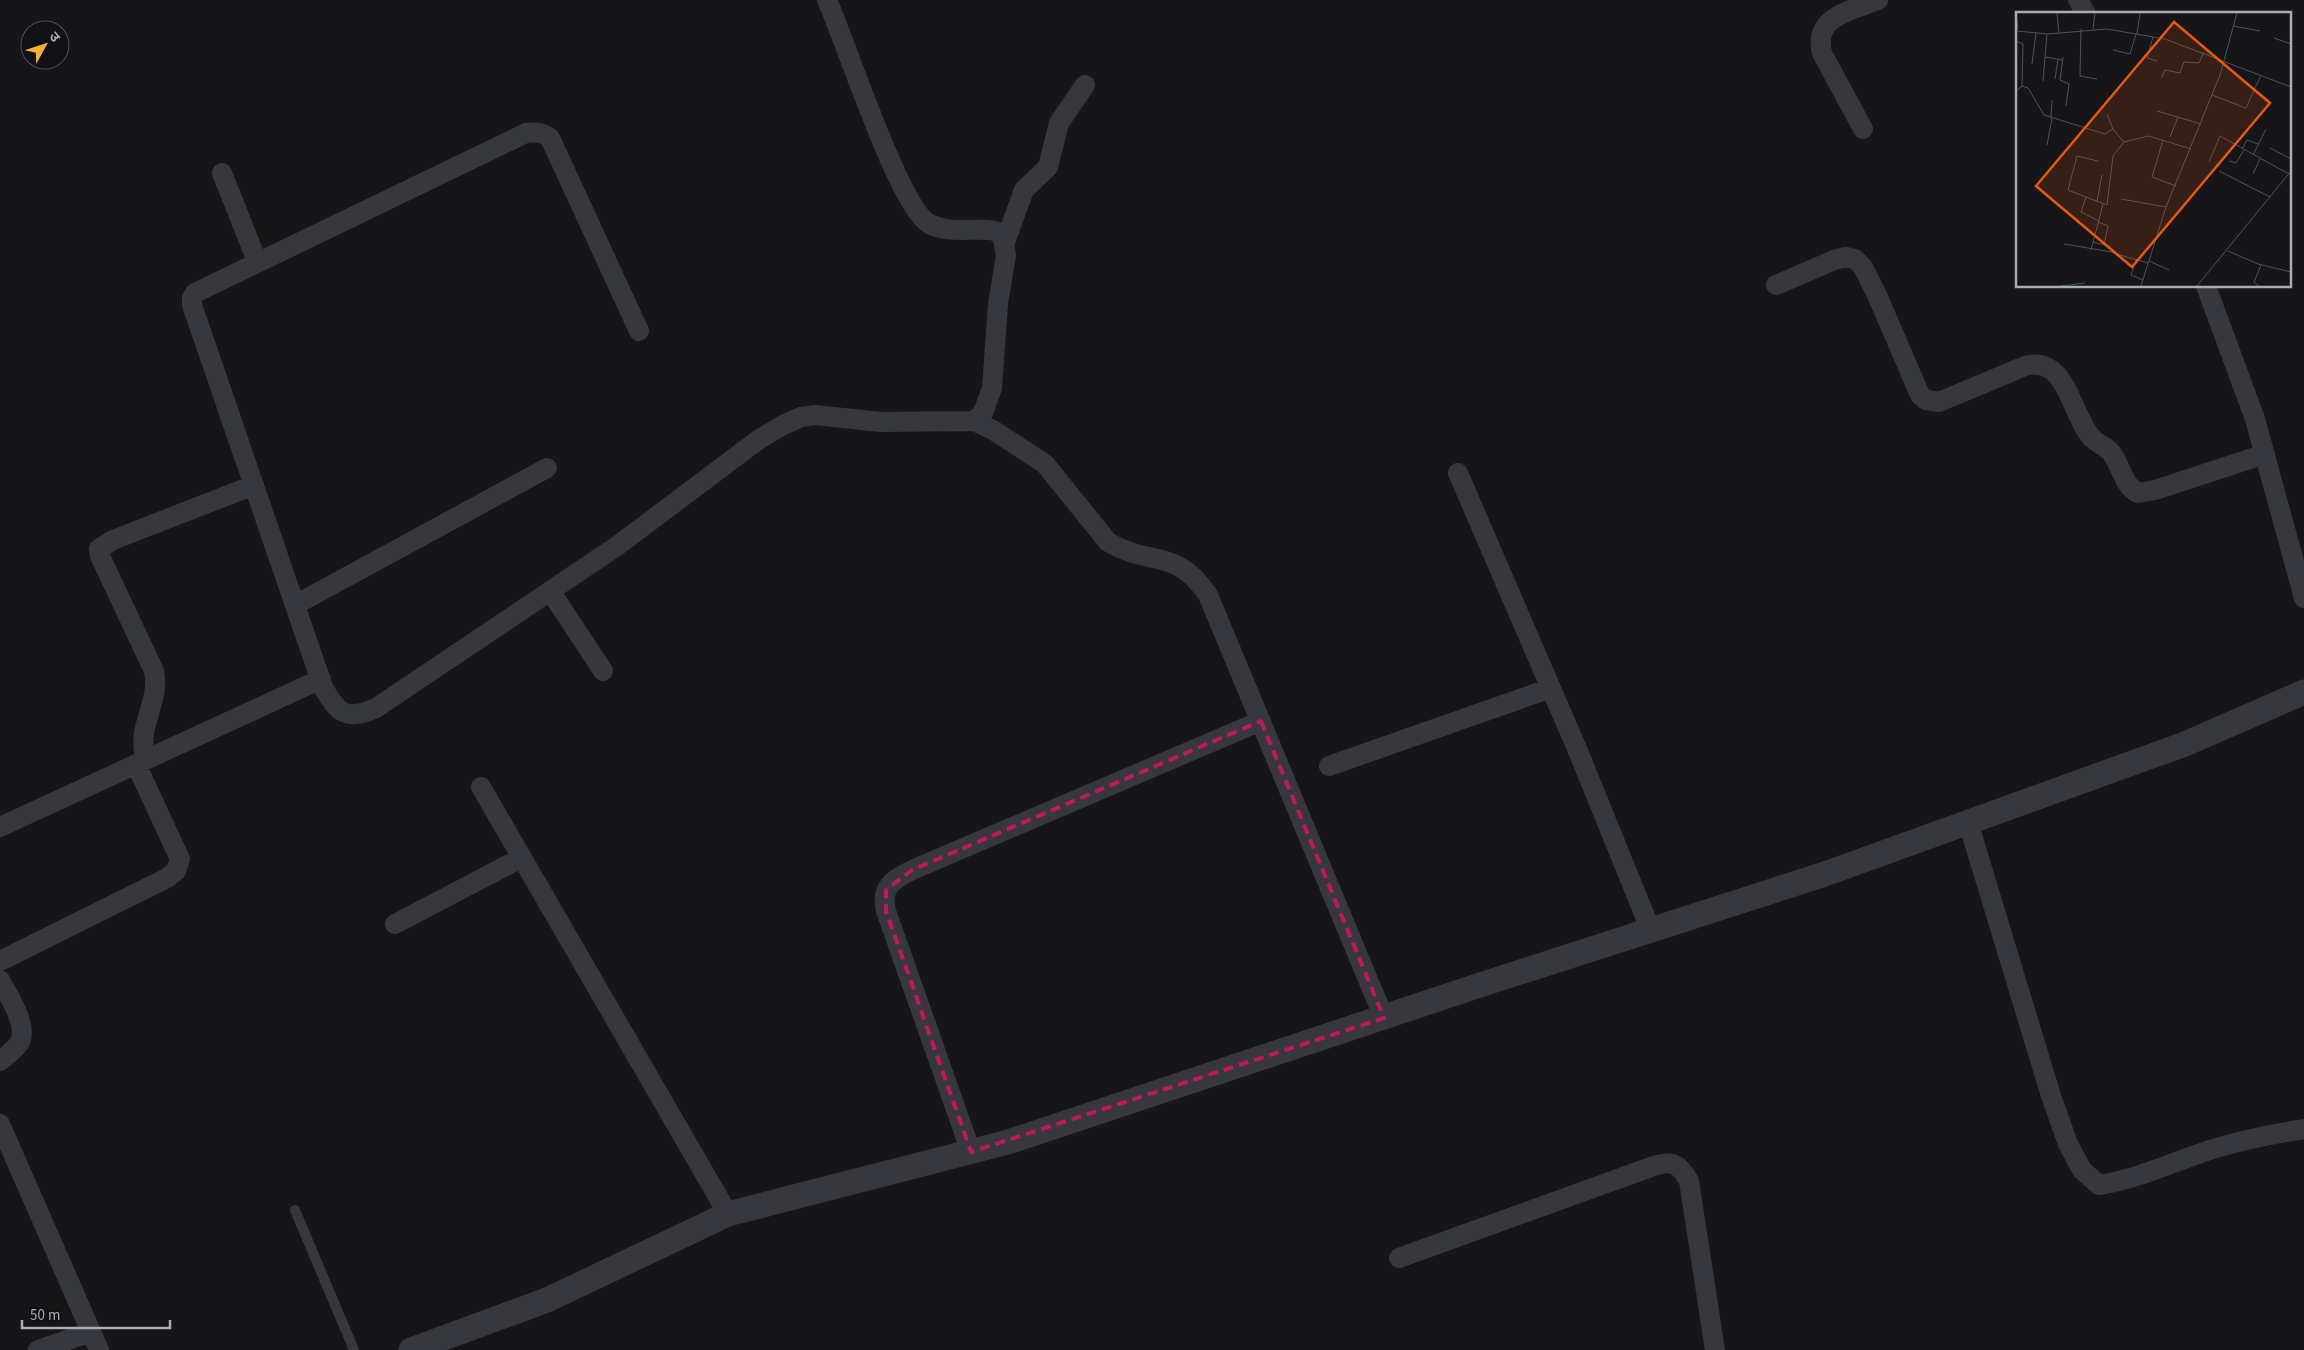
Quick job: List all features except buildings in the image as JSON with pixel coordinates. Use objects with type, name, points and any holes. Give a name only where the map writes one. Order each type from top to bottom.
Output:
[{"type":"street","points":[[827,0],[888,154],[903,189],[919,216],[939,228],[995,231],[1002,235],[1005,242],[1006,255],[996,326],[992,388],[983,412],[974,422]]},
{"type":"street","points":[[1863,129],[1822,53],[1819,42],[1821,30],[1826,24],[1844,14],[1878,0]]},
{"type":"street","points":[[2078,0],[2085,12]]},
{"type":"street","points":[[1005,242],[1024,190],[1048,167],[1059,123],[1085,85]]},
{"type":"street","points":[[639,331],[550,138],[536,132],[526,133],[257,261],[202,288],[192,298],[192,305],[321,679],[330,699],[339,710],[350,716],[362,714],[376,708],[618,546],[758,440],[783,425],[801,417],[815,415],[912,423],[974,422],[993,430],[1045,464],[1108,542],[1138,555],[1167,560],[1191,573],[1208,595],[1384,1018]]},
{"type":"street","points":[[222,173],[257,261]]},
{"type":"street","points":[[1776,285],[1834,260],[1846,257],[1855,259],[1863,267],[1920,395],[1926,400],[1938,402],[2026,366],[2036,363],[2044,365],[2060,378],[2092,439],[2113,454],[2129,485],[2138,493],[2155,490],[2265,454]]},
{"type":"street","points":[[2207,288],[2265,454],[2304,598]]},
{"type":"street","points":[[295,605],[547,468]]},
{"type":"street","points":[[1458,473],[1551,688],[1651,930]]},
{"type":"street","points":[[0,961],[167,878],[176,871],[180,858],[141,762],[142,738],[155,693],[155,676],[100,556],[99,549],[113,540],[254,485]]},
{"type":"street","points":[[551,592],[602,671]]},
{"type":"street","points":[[0,826],[321,679]]},
{"type":"street","points":[[1330,766],[1551,688]]},
{"type":"street","points":[[410,1350],[547,1300],[728,1214],[1008,1142],[1822,875],[2185,744],[2304,692]]},
{"type":"street","points":[[971,1152],[886,911],[883,900],[886,890],[900,876],[912,870],[1261,721]]},
{"type":"street","points":[[481,787],[728,1214]]},
{"type":"street","points":[[1968,822],[2051,1096],[2068,1144],[2089,1178],[2099,1185],[2119,1182],[2212,1149],[2259,1136],[2304,1128]]},
{"type":"street","points":[[395,924],[521,858]]},
{"type":"street","points":[[0,980],[18,1014],[21,1029],[20,1042],[0,1062]]},
{"type":"street","points":[[0,1124],[95,1341],[38,1350]]},
{"type":"street","points":[[1399,1258],[1657,1165],[1672,1163],[1682,1168],[1689,1181],[1715,1350]]},
{"type":"lane","points":[[295,1210],[354,1350]]},
{"type":"highlighted area","points":[[1261,721],[1384,1018],[971,1152],[886,911],[886,890],[912,870]]}]
